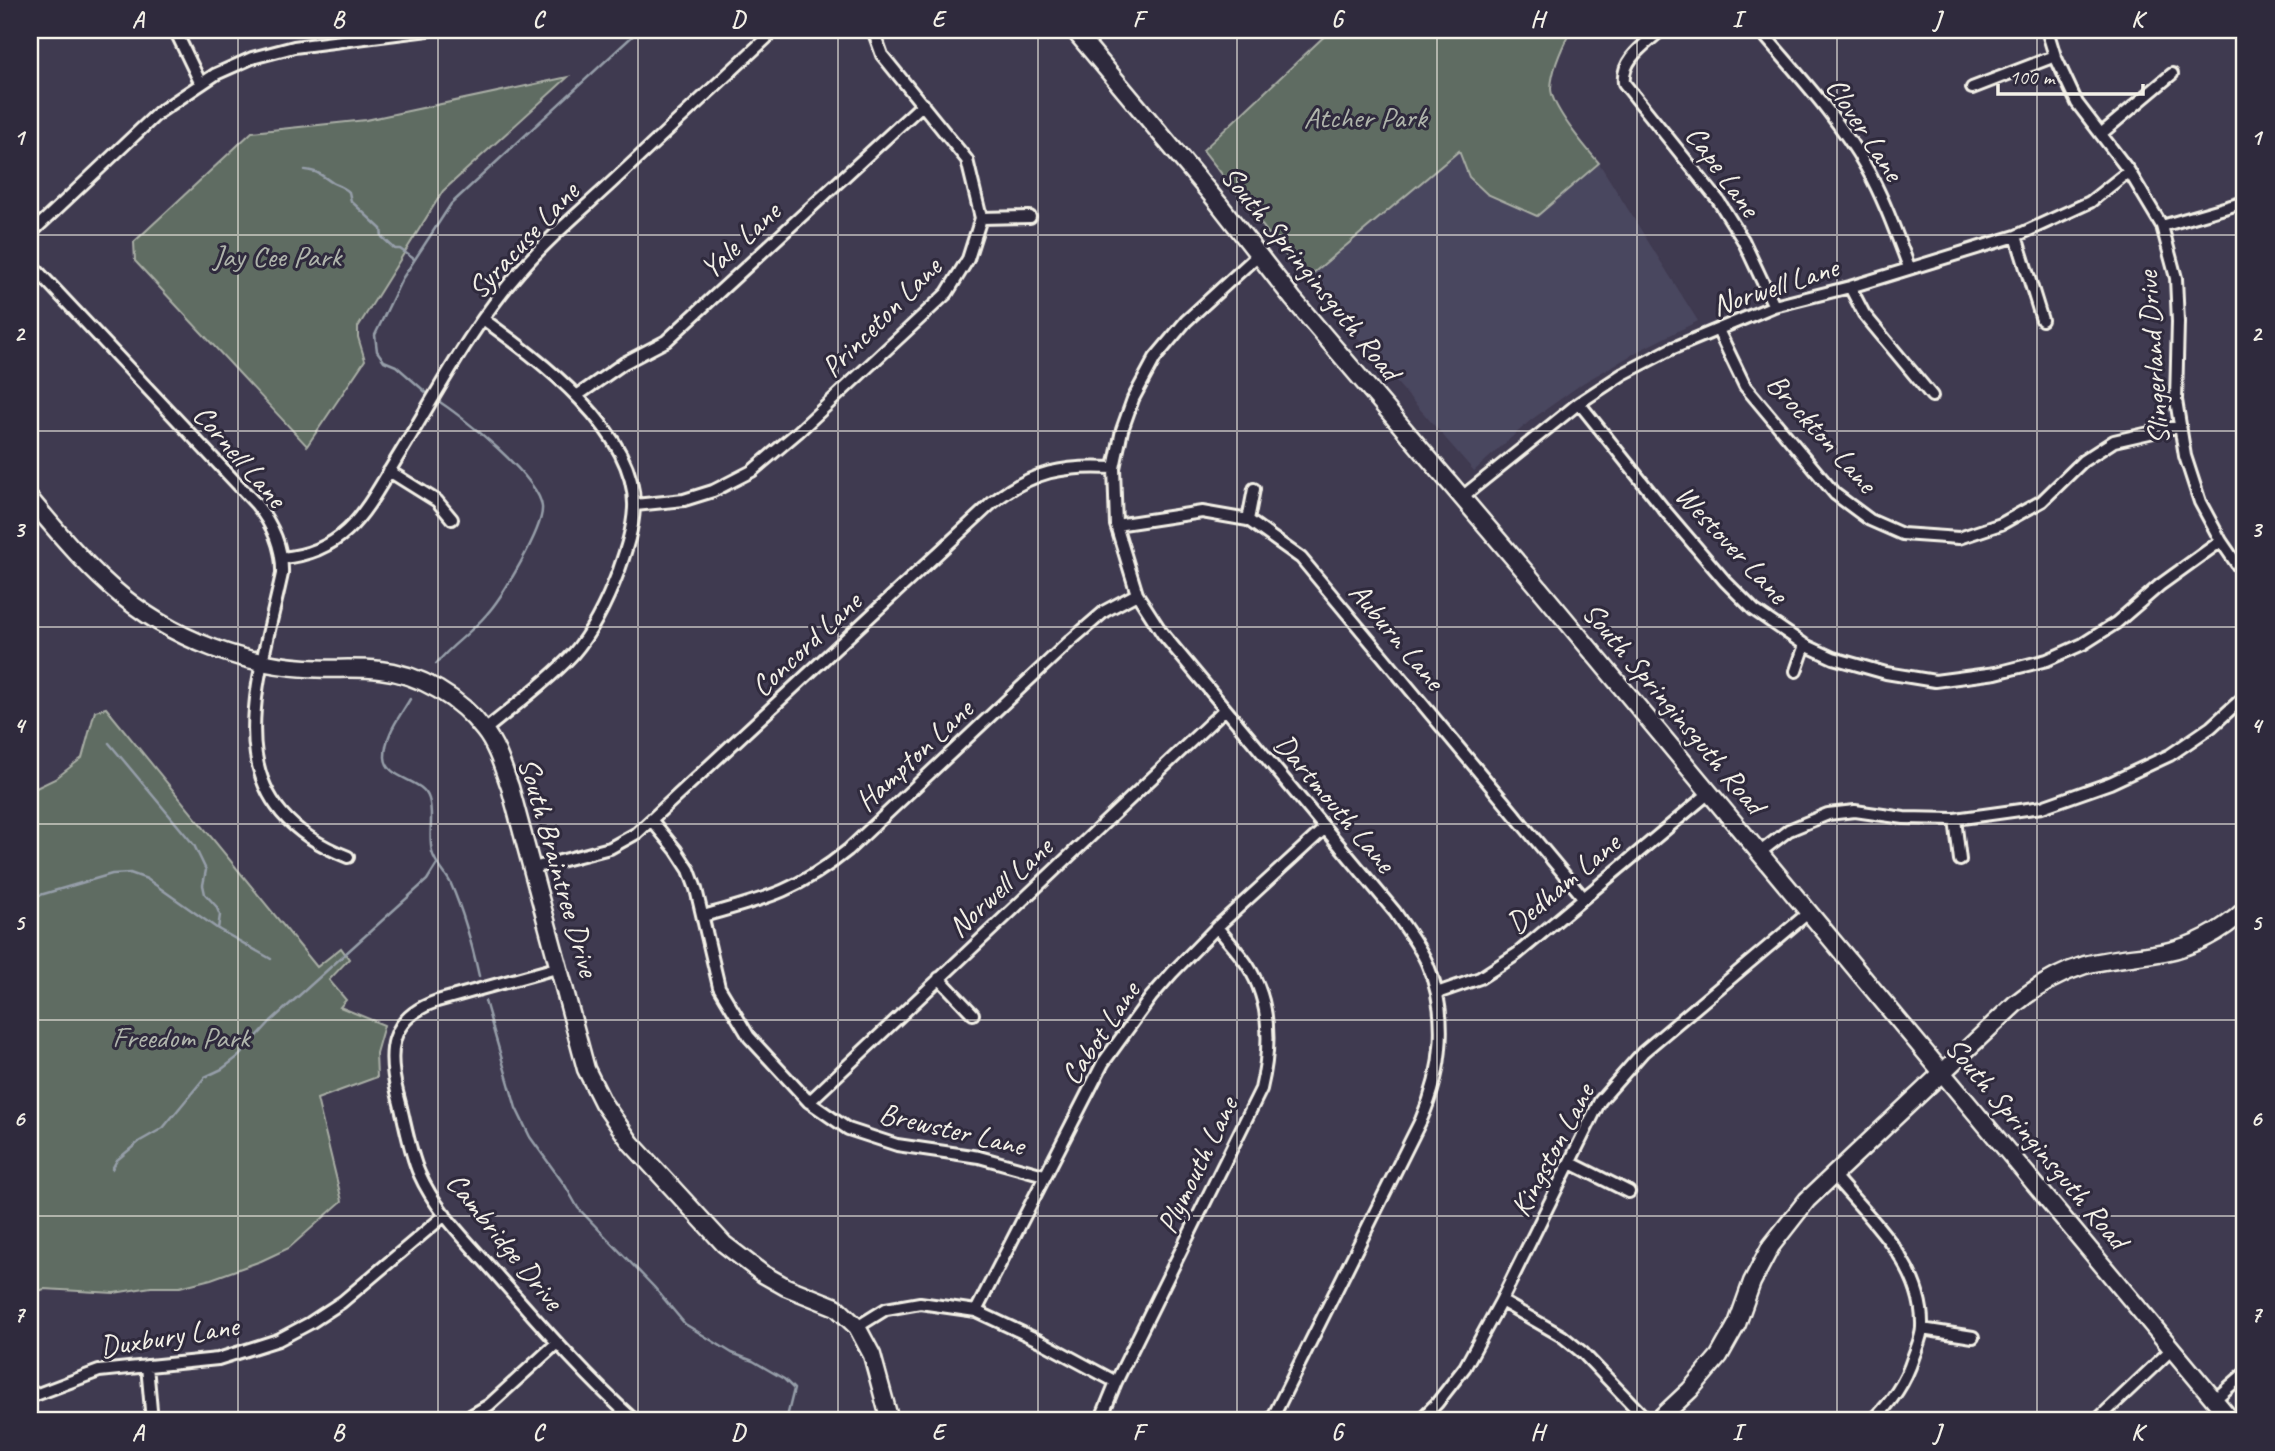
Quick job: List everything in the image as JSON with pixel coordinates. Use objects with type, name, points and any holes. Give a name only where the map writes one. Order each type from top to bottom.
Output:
[{"type":"street","points":[[175,30],[200,82]]},
{"type":"street","points":[[30,234],[158,113],[200,82],[252,58],[294,47],[429,30]]},
{"type":"street","name":"Syracuse Lane","points":[[282,558],[310,554],[337,541],[358,520],[483,320],[514,278],[540,249],[775,30]]},
{"type":"street","points":[[873,30],[882,55],[967,160],[981,218],[1030,217]]},
{"type":"street","name":"South Springinsguth Road","points":[[1074,30],[1258,255],[2232,1421]]},
{"type":"street","name":"Cape Lane","points":[[1661,30],[1630,59],[1623,74],[1624,83],[1718,200],[1744,240],[1774,306]]},
{"type":"street","name":"Clover Lane","points":[[1760,30],[1833,117],[1859,155],[1883,201],[1909,267]]},
{"type":"street","name":"Slingerland Drive","points":[[2047,30],[2055,56],[2077,103],[2129,171],[2162,226],[2176,278],[2176,400],[2191,479],[2221,541],[2245,576]]},
{"type":"street","points":[[1972,88],[2055,56]]},
{"type":"street","points":[[2102,134],[2172,74]]},
{"type":"street","name":"Yale Lane","points":[[578,395],[624,363],[666,341],[923,104]]},
{"type":"street","name":"Norwell Lane","points":[[1462,497],[1579,403],[1622,374],[1671,349],[1774,306],[2016,236],[2090,202],[2129,171]]},
{"type":"street","points":[[2162,226],[2245,202]]},
{"type":"street","name":"Princeton Lane","points":[[635,505],[684,500],[713,491],[743,477],[771,457],[947,293],[968,259],[981,218]]},
{"type":"street","points":[[2016,236],[2042,320]]},
{"type":"street","name":"Dartmouth Lane","points":[[1258,255],[1186,321],[1155,358],[1128,411],[1114,468],[1116,525],[1138,594],[1162,633],[1395,912],[1414,940],[1437,993],[1440,1047],[1430,1101],[1271,1421]]},
{"type":"street","name":"Cornell Lane","points":[[30,263],[256,504],[274,532],[282,558],[282,574],[253,725],[257,767],[272,802],[286,819],[303,835],[348,857]]},
{"type":"street","points":[[1850,286],[1864,314],[1932,396]]},
{"type":"street","points":[[483,320],[538,360],[578,395],[617,450],[627,470],[635,505],[627,542],[610,594],[588,633],[573,653],[485,730]]},
{"type":"street","name":"Brockton Lane","points":[[1718,330],[1745,386],[1826,484],[1856,511],[1902,534],[1959,538],[2001,524],[2042,501],[2083,461],[2114,441],[2180,426]]},
{"type":"street","name":"Westover Lane","points":[[1579,403],[1667,513],[1725,581],[1754,610],[1805,645],[1857,666],[1886,674],[1935,681],[1996,673],[2033,665],[2065,653],[2098,636],[2160,585],[2221,541]]},
{"type":"street","name":"Concord Lane","points":[[533,868],[610,848],[638,833],[1000,496],[1026,480],[1059,469],[1088,466],[1114,468]]},
{"type":"street","points":[[390,471],[437,501],[452,519]]},
{"type":"street","points":[[1248,520],[1254,489]]},
{"type":"street","name":"South Braintree Drive","points":[[30,499],[92,572],[122,598],[168,628],[214,649],[263,662],[307,668],[380,670],[405,675],[432,686],[471,715],[485,730],[499,757],[533,868],[586,1069],[603,1103],[631,1143],[738,1255],[775,1281],[836,1307],[857,1327],[872,1355],[890,1421]]},
{"type":"street","name":"Auburn Lane","points":[[1116,525],[1202,512],[1248,520],[1301,558],[1583,897]]},
{"type":"street","name":"Hampton Lane","points":[[703,916],[778,894],[827,867],[849,850],[1069,642],[1105,611],[1138,594]]},
{"type":"street","points":[[1796,671],[1805,645]]},
{"type":"street","points":[[1759,853],[1789,830],[1828,814],[1855,811],[1904,818],[1955,819],[2042,807],[2110,783],[2179,749],[2211,727],[2245,696]]},
{"type":"street","name":"Norwell Lane","points":[[809,1102],[1226,709]]},
{"type":"street","name":"Dedham Lane","points":[[1437,993],[1473,981],[1496,969],[1709,793]]},
{"type":"street","points":[[1955,819],[1960,860]]},
{"type":"street","name":"Brewster Lane","points":[[652,821],[689,870],[703,916],[719,987],[749,1037],[809,1102],[848,1129],[897,1145],[979,1157],[1044,1175]]},
{"type":"street","name":"Cabot Lane","points":[[976,1311],[1103,1063],[1151,997],[1217,927],[1325,828]]},
{"type":"street","points":[[1657,1421],[1712,1366],[1737,1324],[1752,1282],[1771,1246],[1807,1200],[2015,1004],[2053,978],[2098,962],[2185,947],[2213,934],[2245,910]]},
{"type":"street","name":"Kingston Lane","points":[[1419,1421],[1465,1367],[1501,1301],[1600,1101],[1643,1052],[1808,912]]},
{"type":"street","name":"Plymouth Lane","points":[[1100,1421],[1116,1382],[1256,1103],[1263,1081],[1269,1040],[1262,1000],[1248,966],[1217,927]]},
{"type":"street","name":"Cambridge Drive","points":[[559,967],[429,1003],[410,1016],[397,1035],[391,1062],[419,1173],[445,1215],[557,1343],[635,1421]]},
{"type":"street","points":[[939,978],[972,1014]]},
{"type":"street","points":[[1571,1163],[1629,1192]]},
{"type":"street","points":[[1834,1176],[1903,1259],[1918,1295],[1923,1329],[1908,1373],[1894,1397],[1872,1421]]},
{"type":"street","name":"Duxbury Lane","points":[[30,1397],[99,1371],[218,1359],[278,1340],[342,1302],[445,1215]]},
{"type":"street","points":[[1501,1301],[1573,1344],[1648,1421]]},
{"type":"street","points":[[857,1327],[886,1309],[920,1304],[976,1311],[1040,1341],[1116,1382]]},
{"type":"street","points":[[1923,1329],[1973,1337]]},
{"type":"street","points":[[462,1421],[488,1405],[557,1343]]},
{"type":"street","points":[[2096,1421],[2172,1349]]},
{"type":"street","points":[[147,1366],[152,1421]]},
{"type":"street","points":[[2214,1400],[2245,1373]]},
{"type":"shaded area","points":[[1459,150],[1469,177],[1487,194],[1537,216],[1599,163],[1698,321],[1583,383],[1531,420],[1474,471],[1306,279]]},
{"type":"green space","name":"Atcher Park","points":[[1331,30],[1571,30],[1553,73],[1551,88],[1557,106],[1570,127],[1599,163],[1537,216],[1487,194],[1469,177],[1459,151],[1305,280],[1203,150]]},
{"type":"green space","name":"Jay Cee Park","points":[[568,77],[443,191],[358,327],[365,360],[307,446],[135,261],[134,242],[252,132],[366,120]]},
{"type":"green space","name":"Freedom Park","points":[[106,708],[317,967],[341,948],[349,959],[329,980],[346,1000],[340,1007],[384,1025],[376,1053],[377,1077],[317,1099],[342,1201],[289,1248],[211,1279],[180,1287],[151,1287],[114,1293],[44,1289],[30,1294],[30,791],[55,779],[82,758],[95,711]]},
{"type":"waterway","points":[[429,395],[396,366],[384,361],[377,351],[375,335],[402,279],[451,204],[639,30]]},
{"type":"waterway","points":[[305,170],[317,173],[347,190],[351,201],[381,229],[382,237],[395,249],[400,249],[414,259]]},
{"type":"waterway","points":[[435,399],[462,418],[514,464],[538,495],[542,507],[541,517],[529,546],[493,607],[436,664]]},
{"type":"waterway","points":[[410,699],[390,734],[385,757],[391,770],[420,787],[429,799],[432,852],[456,895],[479,976]]},
{"type":"waterway","points":[[109,743],[194,845],[206,870],[203,885],[205,894],[220,915],[218,929]]},
{"type":"waterway","points":[[112,1169],[117,1160],[140,1141],[163,1128],[205,1077],[222,1069],[239,1056],[271,1021],[427,880],[437,864]]},
{"type":"waterway","points":[[40,895],[112,874],[130,873],[147,879],[218,929],[271,959]]},
{"type":"waterway","points":[[485,1001],[516,1108],[530,1137],[578,1208],[654,1287],[685,1324],[732,1353],[753,1361],[784,1379],[794,1389],[786,1421]]}]
